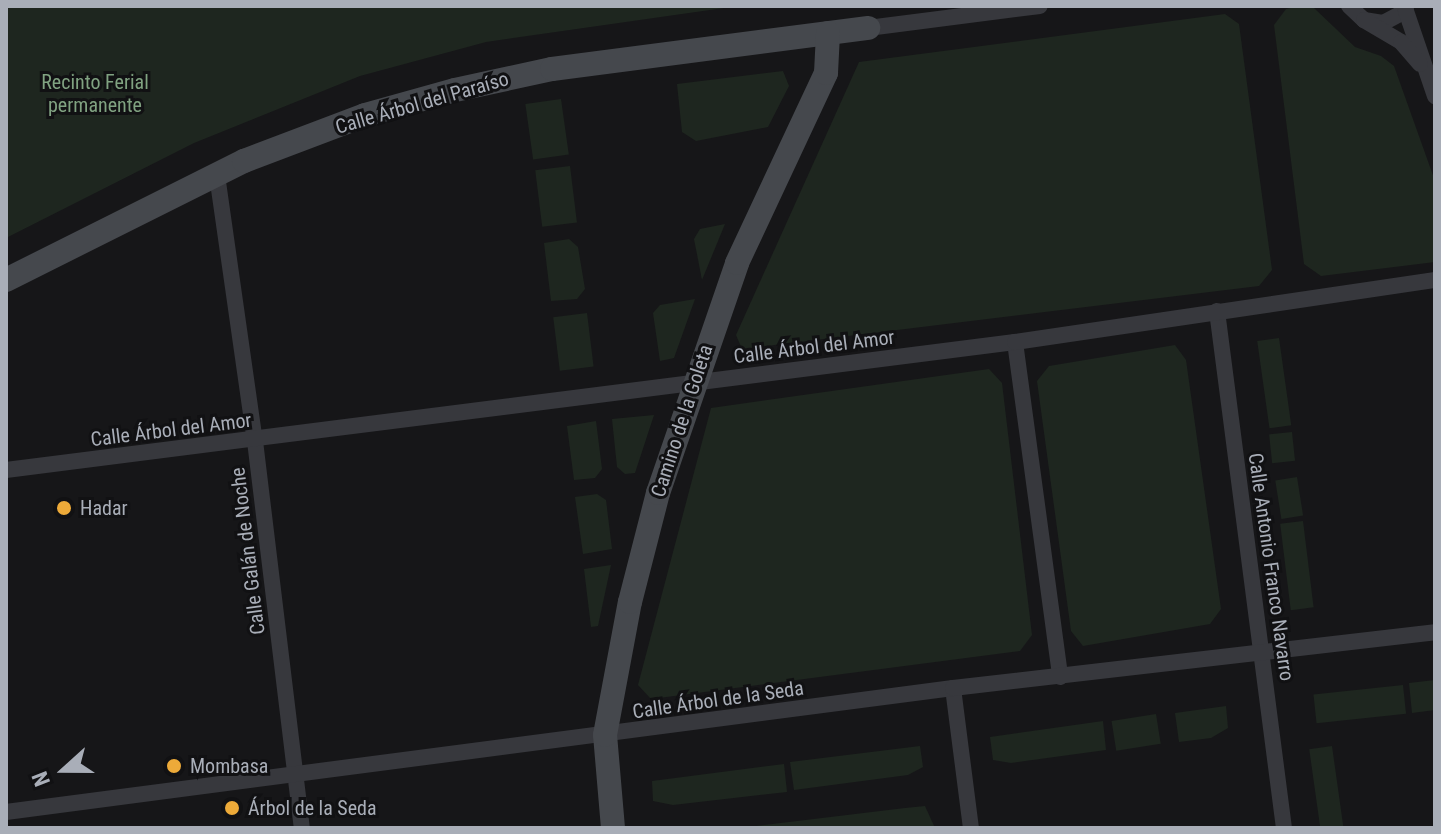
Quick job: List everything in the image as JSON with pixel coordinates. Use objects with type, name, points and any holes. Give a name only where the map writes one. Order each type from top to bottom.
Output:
[{"type":"street","points":[[868,28],[1040,6]]},
{"type":"street","points":[[1349,6],[1364,20],[1401,42],[1428,75]]},
{"type":"street","points":[[1364,20],[1383,23],[1406,9],[1435,96]]},
{"type":"street","name":"Calle Árbol del Paraíso","points":[[6,280],[217,175],[365,115],[470,86],[552,69],[868,28]]},
{"type":"street","name":"Camino de la Goleta","points":[[613,828],[605,735],[630,602],[658,493],[743,249],[826,73],[828,33]]},
{"type":"street","name":"Calle Galán de Noche","points":[[217,175],[255,441],[302,828]]},
{"type":"street","name":"Calle Árbol del Amor","points":[[6,470],[255,441],[1015,342],[1435,280]]},
{"type":"street","name":"Calle Antonio Franco Navarro","points":[[1217,311],[1284,828]]},
{"type":"street","points":[[1015,342],[1060,677]]},
{"type":"street","name":"Calle Árbol de la Seda","points":[[6,812],[953,688],[1435,632]]},
{"type":"street","points":[[953,688],[971,828]]},
{"type":"green space","name":"Recinto Ferial permanente","points":[[6,6],[738,6],[486,42],[360,76],[194,143],[6,238]]},
{"type":"green space","points":[[1300,6],[1314,8],[1355,47],[1381,56],[1394,66],[1435,181],[1435,262],[1321,276],[1304,264],[1274,25],[1286,9]]},
{"type":"green space","points":[[1225,14],[1239,24],[1272,270],[1259,286],[742,349],[736,335],[859,62]]},
{"type":"green space","points":[[783,71],[789,86],[768,127],[696,141],[682,132],[677,84]]},
{"type":"green space","points":[[561,99],[569,154],[533,159],[525,104]]},
{"type":"green space","points":[[570,166],[577,223],[542,227],[535,170]]},
{"type":"green space","points":[[725,224],[702,280],[694,239],[700,229]]},
{"type":"green space","points":[[569,239],[578,247],[585,289],[577,299],[551,301],[544,243]]},
{"type":"green space","points":[[695,299],[674,358],[660,361],[653,313],[660,305]]},
{"type":"green space","points":[[587,313],[594,367],[560,371],[553,317]]},
{"type":"green space","points":[[1279,338],[1291,425],[1269,428],[1257,341]]},
{"type":"green space","points":[[1175,345],[1186,360],[1221,609],[1210,624],[1083,646],[1071,631],[1037,381],[1049,366]]},
{"type":"green space","points":[[989,369],[1002,383],[1032,635],[1020,651],[651,699],[638,685],[711,408]]},
{"type":"green space","points":[[654,415],[635,473],[625,474],[617,467],[612,419]]},
{"type":"green space","points":[[596,421],[602,469],[595,478],[574,480],[567,426]]},
{"type":"green space","points":[[1292,432],[1295,461],[1272,463],[1269,434]]},
{"type":"green space","points":[[1297,477],[1303,516],[1281,519],[1275,480]]},
{"type":"green space","points":[[597,494],[606,500],[612,549],[583,554],[575,497]]},
{"type":"green space","points":[[1303,521],[1314,607],[1291,610],[1280,524]]},
{"type":"green space","points":[[611,565],[598,626],[591,627],[584,569]]},
{"type":"green space","points":[[1435,680],[1435,710],[1412,713],[1409,683]]},
{"type":"green space","points":[[1403,685],[1406,714],[1317,723],[1313,694]]},
{"type":"green space","points":[[1226,706],[1228,728],[1211,738],[1179,742],[1175,713]]},
{"type":"green space","points":[[1156,714],[1161,744],[1116,751],[1112,721]]},
{"type":"green space","points":[[1103,721],[1106,750],[1011,763],[993,760],[990,737]]},
{"type":"green space","points":[[920,746],[923,767],[908,775],[794,790],[790,762]]},
{"type":"green space","points":[[1332,746],[1344,828],[1320,828],[1309,749]]},
{"type":"green space","points":[[784,764],[787,792],[673,805],[653,801],[652,781]]},
{"type":"green space","points":[[925,806],[935,828],[740,828],[905,808]]},
{"type":"place","name":"Hadar","points":[[64,508]]},
{"type":"place","name":"Mombasa","points":[[174,766]]},
{"type":"place","name":"Árbol de la Seda","points":[[232,808]]}]
